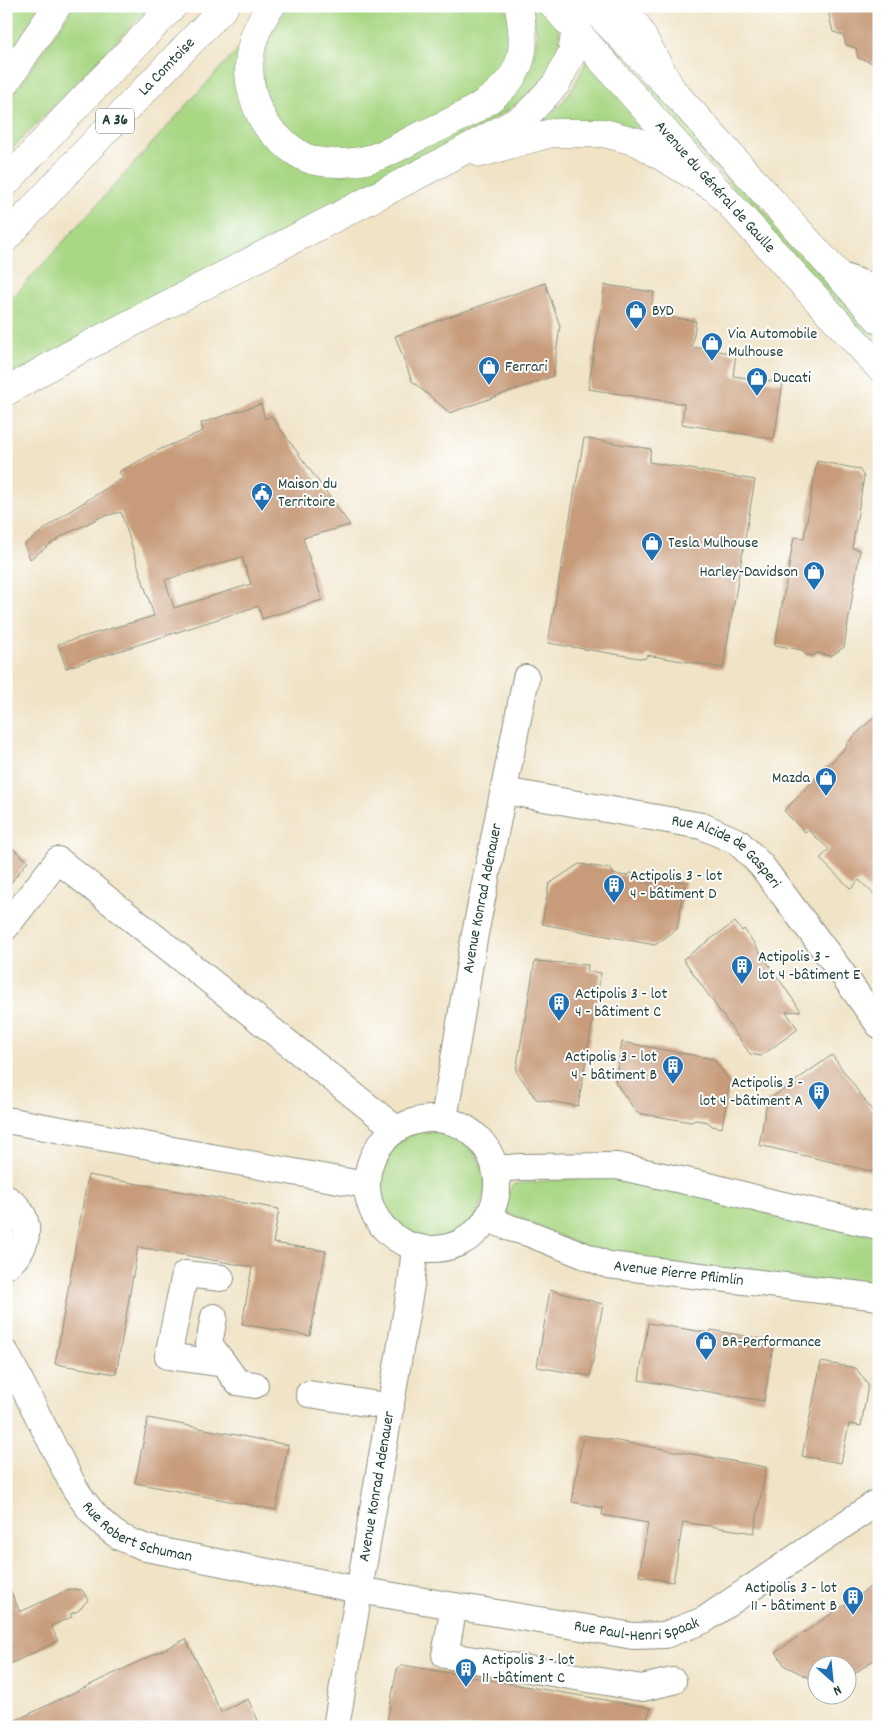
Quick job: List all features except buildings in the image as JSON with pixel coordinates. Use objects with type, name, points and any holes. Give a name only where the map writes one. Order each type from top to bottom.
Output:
[{"type":"main road","points":[[6,82],[57,6]]},
{"type":"main road","name":"A 36","points":[[6,184],[173,6]]},
{"type":"main road","name":"La Comtoise","points":[[6,238],[90,146],[225,6]]},
{"type":"main road","points":[[271,6],[262,19],[253,43],[248,70],[252,96],[266,125],[290,149],[315,161],[349,163],[377,157],[471,112],[502,90],[518,67],[524,38],[519,6]]},
{"type":"main road","name":"Avenue du Général de Gaulle","points":[[554,6],[579,19],[716,189],[879,367]]},
{"type":"main road","name":"Avenue du Général de Gaulle","points":[[592,6],[672,90],[879,320]]},
{"type":"main road","points":[[623,6],[635,23],[672,90]]},
{"type":"main road","points":[[6,392],[66,357],[433,167],[525,117],[556,84],[572,53],[579,19]]},
{"type":"main road","points":[[433,167],[551,133],[604,133],[638,142],[716,189]]},
{"type":"street","points":[[838,275],[879,290]]},
{"type":"street","name":"Avenue Konrad Adenauer","points":[[444,1119],[474,939],[526,678]]},
{"type":"street","name":"Rue Alcide de Gasperi","points":[[504,791],[702,826],[738,842],[761,865],[879,1025]]},
{"type":"street","points":[[6,927],[58,860],[396,1129]]},
{"type":"street","points":[[428,1118],[444,1119],[462,1126],[477,1137],[489,1152],[495,1169],[497,1186],[494,1202],[487,1218],[474,1234],[456,1244],[436,1249],[415,1247],[396,1239],[380,1224],[370,1206],[366,1185],[369,1164],[380,1144],[396,1129],[411,1121],[428,1118]]},
{"type":"street","points":[[6,1120],[366,1185]]},
{"type":"street","points":[[495,1169],[617,1166],[713,1187],[774,1204],[879,1226]]},
{"type":"street","points":[[6,1198],[21,1212],[26,1224],[23,1249],[6,1266]]},
{"type":"street","name":"Avenue Pierre Pflimlin","points":[[487,1218],[608,1265],[879,1297]]},
{"type":"street","name":"Avenue Konrad Adenauer","points":[[336,1727],[391,1407],[411,1285],[415,1247]]},
{"type":"street","points":[[221,1278],[185,1274],[168,1356],[224,1364]]},
{"type":"street","points":[[214,1317],[209,1344],[237,1382],[255,1385]]},
{"type":"street","name":"Rue Robert Schuman","points":[[6,1353],[82,1501],[98,1519],[120,1537],[146,1548],[360,1590]]},
{"type":"street","points":[[309,1394],[391,1407]]},
{"type":"street","name":"Rue Paul-Henri Spaak","points":[[360,1590],[633,1636],[665,1635],[704,1620],[879,1501]]},
{"type":"street","points":[[454,1606],[444,1655],[642,1688],[674,1681]]},
{"type":"green space","points":[[6,6],[42,6],[6,59]]},
{"type":"green space","points":[[74,6],[151,6],[6,155],[6,105]]},
{"type":"green space","points":[[289,6],[505,6],[510,22],[510,48],[505,64],[478,93],[396,138],[370,149],[348,151],[318,149],[299,138],[277,119],[269,105],[264,87],[263,66],[268,44],[277,23]]},
{"type":"green space","points":[[534,6],[537,6],[550,18],[560,32],[557,51],[541,81],[530,93],[502,114],[458,140],[6,378],[6,305],[243,43],[240,97],[342,176],[534,56],[537,35],[532,11]]},
{"type":"green space","points":[[599,29],[879,337],[878,348],[596,37]]},
{"type":"green space","points":[[587,60],[660,141],[542,122],[563,102]]},
{"type":"green space","points":[[431,1131],[452,1135],[469,1147],[481,1164],[485,1185],[481,1206],[469,1223],[452,1235],[431,1239],[410,1235],[393,1223],[381,1206],[377,1185],[381,1164],[393,1147],[410,1135]]},
{"type":"green space","points":[[599,1176],[628,1178],[879,1238],[879,1287],[608,1257],[507,1213],[506,1197],[514,1184]]},
{"type":"place","name":"BYD","points":[[636,330]]},
{"type":"place","name":"Via Automobile Mulhouse","points":[[712,362]]},
{"type":"place","name":"Ferrari","points":[[489,386]]},
{"type":"place","name":"Ducati","points":[[757,397]]},
{"type":"place","name":"Maison du Territoire","points":[[262,512]]},
{"type":"place","name":"Tesla Mulhouse","points":[[652,562]]},
{"type":"place","name":"Harley-Davidson","points":[[814,591]]},
{"type":"place","name":"Mazda","points":[[826,797]]},
{"type":"place","name":"Actipolis 3 - lot 4 - bâtiment D","points":[[614,904]]},
{"type":"place","name":"Actipolis 3 - lot 4 -bâtiment E","points":[[742,985]]},
{"type":"place","name":"Actipolis 3 - lot 4 - bâtiment C","points":[[559,1022]]},
{"type":"place","name":"Actipolis 3 - lot 4 - bâtiment B","points":[[673,1085]]},
{"type":"place","name":"Actipolis 3 - lot 4 -bâtiment A","points":[[819,1111]]},
{"type":"place","name":"BR-Performance","points":[[706,1361]]},
{"type":"place","name":"Actipolis 3 - lot 11 - bâtiment B","points":[[853,1616]]},
{"type":"place","name":"Actipolis 3 - lot 11 -bâtiment C","points":[[466,1688]]}]
